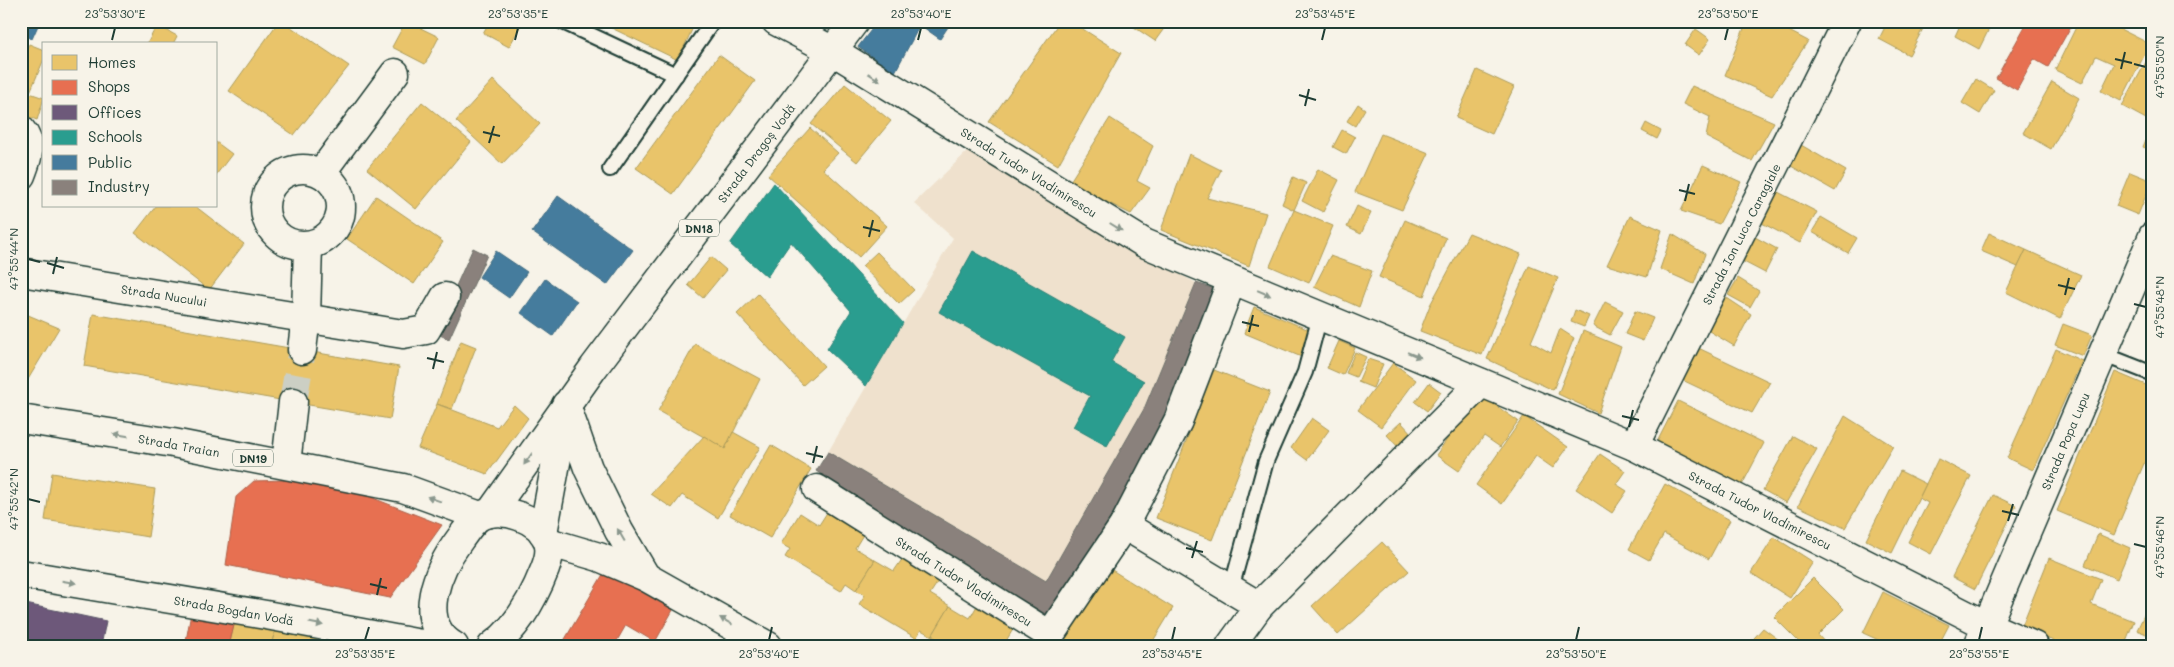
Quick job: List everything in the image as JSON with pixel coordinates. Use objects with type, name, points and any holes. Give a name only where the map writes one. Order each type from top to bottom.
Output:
[{"type":"street","name":"Strada Tudor Vladimirescu","points":[[776,21],[833,51],[1144,244],[1634,446],[1982,635],[2034,646]]},
{"type":"street","name":"Strada Dragoș Vodă","points":[[450,644],[436,624],[432,612],[435,589],[444,565],[457,543],[472,523],[485,514],[855,21]]},
{"type":"street","name":"Strada Ion Luca Caragiale","points":[[1634,446],[1847,21]]},
{"type":"street","points":[[321,173],[395,73]]},
{"type":"street","points":[[21,130],[29,142],[29,154],[21,176]]},
{"type":"street","points":[[306,168],[321,173],[334,184],[340,198],[341,214],[334,230],[322,240],[308,245],[290,243],[277,235],[268,222],[265,207],[268,192],[277,179],[290,171],[306,168]]},
{"type":"street","name":"Strada Popa Lupu","points":[[1982,635],[2153,236]]},
{"type":"street","points":[[302,350],[306,317],[308,245]]},
{"type":"street","name":"Strada Nucului","points":[[21,272],[403,334],[426,330],[445,297]]},
{"type":"street","name":"Strada Tudor Vladimirescu","points":[[817,489],[1050,636],[1124,525],[1178,421],[1232,280]]},
{"type":"street","points":[[1230,646],[1259,606],[1481,383]]},
{"type":"street","points":[[286,464],[294,402]]},
{"type":"street","name":"Strada Dragoș Vodă","points":[[492,646],[507,636],[529,603],[547,564],[546,538],[566,405]]},
{"type":"street","points":[[566,405],[588,468],[618,531],[646,576]]},
{"type":"street","name":"Strada Traian","points":[[21,420],[173,443],[404,488],[485,514],[506,513],[522,517],[534,524],[546,538]]},
{"type":"street","points":[[1124,525],[1259,606]]},
{"type":"street","points":[[546,538],[646,576],[768,646]]},
{"type":"street","name":"Strada Bogdan Vodă","points":[[21,574],[266,614],[421,644],[450,644]]},
{"type":"lane","points":[[561,21],[676,74]]},
{"type":"lane","points":[[610,169],[713,21]]},
{"type":"lane","points":[[1231,589],[1266,461],[1306,372],[1320,316]]},
{"type":"lane","points":[[2102,354],[2153,374]]},
{"type":"shaded area","points":[[973,146],[1090,226],[1196,283],[1144,409],[1046,581],[828,452],[953,238],[914,203]]},
{"type":"building: Homes","points":[[279,21],[282,21],[349,66],[294,135],[229,91]]},
{"type":"building: Homes","points":[[406,21],[439,37],[425,64],[392,47]]},
{"type":"building: Homes","points":[[490,21],[523,21],[509,47],[483,33]]},
{"type":"building: Homes","points":[[597,21],[696,21],[678,60]]},
{"type":"building: Homes","points":[[1060,21],[1070,21],[1121,53],[1058,165],[989,122]]},
{"type":"building: Homes","points":[[1125,21],[1165,21],[1168,23],[1155,41]]},
{"type":"building: Homes","points":[[1747,21],[1770,21],[1808,41],[1772,96],[1725,75]]},
{"type":"building: Homes","points":[[1888,21],[1927,21],[1909,55],[1879,39]]},
{"type":"building: Homes","points":[[1962,21],[1993,21],[1979,49],[1955,36]]},
{"type":"building: Homes","points":[[2079,21],[2104,21],[2150,44],[2121,101],[2101,91],[2114,64],[2096,56],[2082,83],[2055,70]]},
{"type":"building: Homes","points":[[157,25],[177,36],[174,42],[148,42]]},
{"type":"building: Homes","points":[[1696,29],[1710,39],[1699,55],[1685,45]]},
{"type":"building: Homes","points":[[29,44],[42,49],[42,64],[30,92],[21,88],[21,62]]},
{"type":"building: Homes","points":[[2153,49],[2153,107],[2146,119],[2122,106]]},
{"type":"building: Homes","points":[[719,55],[755,81],[673,194],[636,168]]},
{"type":"building: Homes","points":[[1477,70],[1514,87],[1492,134],[1456,118]]},
{"type":"building: Homes","points":[[1976,79],[1994,90],[1980,114],[1962,103]]},
{"type":"building: Homes","points":[[493,80],[540,124],[502,164],[456,121]]},
{"type":"building: Homes","points":[[2052,82],[2079,98],[2051,149],[2023,133]]},
{"type":"building: Homes","points":[[845,84],[891,121],[857,162],[811,124]]},
{"type":"building: Homes","points":[[1692,86],[1774,122],[1752,161],[1706,137],[1710,117],[1683,104]]},
{"type":"building: Homes","points":[[21,90],[42,97],[42,104],[37,120],[21,114]]},
{"type":"building: Homes","points":[[422,102],[471,142],[416,209],[367,169]]},
{"type":"building: Homes","points":[[1358,104],[1365,109],[1355,126],[1347,121]]},
{"type":"building: Homes","points":[[1110,118],[1153,146],[1137,181],[1150,188],[1131,214],[1069,183]]},
{"type":"building: Homes","points":[[2153,122],[2153,151],[2143,147]]},
{"type":"building: Homes","points":[[1646,123],[1661,131],[1657,139],[1642,131]]},
{"type":"building: Homes","points":[[810,128],[838,153],[823,169],[887,226],[859,257],[768,175]]},
{"type":"building: Homes","points":[[1342,130],[1355,137],[1346,154],[1333,147]]},
{"type":"building: Homes","points":[[1381,134],[1429,153],[1402,210],[1355,192]]},
{"type":"building: Homes","points":[[218,144],[232,154],[218,172]]},
{"type":"building: Homes","points":[[1801,145],[1846,171],[1835,191],[1791,166]]},
{"type":"building: Homes","points":[[1189,154],[1221,170],[1207,198],[1266,213],[1249,266],[1161,230]]},
{"type":"building: Homes","points":[[1703,165],[1741,182],[1719,224],[1681,211]]},
{"type":"building: Homes","points":[[1318,169],[1339,180],[1323,212],[1302,201]]},
{"type":"building: Homes","points":[[2130,172],[2152,181],[2138,215],[2116,206]]},
{"type":"building: Homes","points":[[1293,177],[1306,183],[1294,210],[1282,204]]},
{"type":"building: Homes","points":[[1776,191],[1817,212],[1800,243],[1760,222]]},
{"type":"building: Homes","points":[[376,196],[443,242],[414,284],[347,239]]},
{"type":"building: Homes","points":[[1357,206],[1371,213],[1361,234],[1347,227]]},
{"type":"building: Homes","points":[[154,208],[198,208],[244,244],[209,290],[135,233]]},
{"type":"building: Homes","points":[[1294,210],[1333,226],[1309,283],[1270,266]]},
{"type":"building: Homes","points":[[1630,216],[1662,230],[1647,277],[1607,265]]},
{"type":"building: Homes","points":[[1821,217],[1857,238],[1848,253],[1812,232]]},
{"type":"building: Homes","points":[[1405,220],[1446,238],[1424,296],[1379,277]]},
{"type":"building: Homes","points":[[1469,233],[1521,254],[1482,355],[1420,331],[1430,305]]},
{"type":"building: Homes","points":[[1989,233],[2026,250],[2018,267],[1981,251]]},
{"type":"building: Homes","points":[[1672,234],[1705,254],[1694,284],[1660,269]]},
{"type":"building: Homes","points":[[1755,237],[1777,249],[1765,273],[1742,261]]},
{"type":"building: Homes","points":[[2026,250],[2081,275],[2060,319],[2006,292]]},
{"type":"building: Homes","points":[[877,252],[914,290],[899,304],[862,266]]},
{"type":"building: Homes","points":[[1330,256],[1372,271],[1359,307],[1314,287]]},
{"type":"building: Homes","points":[[711,257],[726,270],[703,298],[688,285]]},
{"type":"building: Homes","points":[[1529,266],[1558,278],[1531,342],[1551,353],[1560,329],[1574,338],[1553,390],[1487,359]]},
{"type":"building: Homes","points":[[1738,278],[1759,291],[1750,307],[1728,295]]},
{"type":"building: Homes","points":[[758,294],[824,366],[803,385],[737,314]]},
{"type":"building: Homes","points":[[1721,294],[1751,314],[1734,346],[1704,328]]},
{"type":"building: Homes","points":[[1605,302],[1623,311],[1610,335],[1593,326]]},
{"type":"building: Homes","points":[[1254,307],[1314,332],[1304,358],[1244,333]]},
{"type":"building: Homes","points":[[1575,310],[1589,316],[1584,327],[1571,322]]},
{"type":"building: Homes","points":[[1635,311],[1653,318],[1643,341],[1625,334]]},
{"type":"building: Homes","points":[[21,312],[59,328],[21,391]]},
{"type":"building: Homes","points":[[93,314],[399,367],[390,419],[84,366]]},
{"type":"building: Homes","points":[[2063,324],[2092,335],[2083,356],[2055,345]]},
{"type":"building: Homes","points":[[1583,331],[1621,347],[1598,413],[1558,394]]},
{"type":"building: Homes","points":[[461,341],[476,347],[452,409],[437,404]]},
{"type":"building: Homes","points":[[1339,341],[1355,348],[1343,375],[1327,368]]},
{"type":"building: Homes","points":[[695,344],[760,379],[725,449],[658,411]]},
{"type":"building: Homes","points":[[1692,345],[1770,382],[1752,413],[1676,377]]},
{"type":"building: Homes","points":[[2056,349],[2082,361],[2033,470],[2007,458]]},
{"type":"building: Homes","points":[[1355,352],[1366,357],[1356,377],[1346,373]]},
{"type":"building: Homes","points":[[1368,359],[1383,364],[1373,388],[1358,382]]},
{"type":"building: Homes","points":[[1393,363],[1416,380],[1381,427],[1358,410]]},
{"type":"building: Homes","points":[[1214,370],[1270,392],[1212,540],[1156,518]]},
{"type":"building: Homes","points":[[2115,372],[2153,388],[2153,442],[2114,535],[2057,511]]},
{"type":"building: Homes","points":[[1429,383],[1441,392],[1427,411],[1415,402]]},
{"type":"building: Homes","points":[[1479,394],[1518,421],[1500,447],[1484,436],[1459,471],[1436,455]]},
{"type":"building: Homes","points":[[1678,401],[1764,443],[1742,485],[1657,442]]},
{"type":"building: Homes","points":[[437,404],[497,427],[514,405],[528,418],[487,474],[418,448]]},
{"type":"building: Homes","points":[[1524,416],[1568,447],[1553,468],[1536,456],[1502,504],[1476,485]]},
{"type":"building: Homes","points":[[1845,416],[1893,446],[1845,528],[1798,506]]},
{"type":"building: Homes","points":[[1312,418],[1329,430],[1307,460],[1291,448]]},
{"type":"building: Homes","points":[[1401,422],[1412,434],[1398,447],[1387,435]]},
{"type":"building: Homes","points":[[733,432],[760,447],[718,518],[682,495],[672,508],[651,494],[704,436],[725,449]]},
{"type":"building: Homes","points":[[1793,436],[1817,449],[1786,503],[1763,490]]},
{"type":"building: Homes","points":[[771,445],[811,469],[770,538],[730,515]]},
{"type":"building: Homes","points":[[1600,454],[1625,471],[1616,484],[1627,491],[1612,513],[1576,489]]},
{"type":"building: Homes","points":[[1938,459],[1971,476],[1931,554],[1908,542],[1928,503],[1919,498]]},
{"type":"building: Homes","points":[[1900,471],[1926,484],[1892,553],[1866,540]]},
{"type":"building: Homes","points":[[52,473],[155,489],[148,537],[45,520]]},
{"type":"building: Homes","points":[[1665,484],[1730,520],[1709,559],[1664,534],[1649,560],[1629,549]]},
{"type":"building: Homes","points":[[1993,495],[2016,506],[1975,589],[1952,577]]},
{"type":"building: Homes","points":[[828,511],[864,533],[855,548],[875,560],[856,590],[846,583],[841,591],[785,557],[790,549],[781,544],[800,513],[819,525]]},
{"type":"building: Homes","points":[[2098,534],[2130,548],[2117,579],[2085,565]]},
{"type":"building: Homes","points":[[1774,537],[1813,562],[1790,598],[1751,573]]},
{"type":"building: Homes","points":[[1382,542],[1409,571],[1338,635],[1312,606]]},
{"type":"building: Homes","points":[[903,558],[939,580],[930,594],[950,606],[932,636],[921,630],[916,638],[859,604],[865,595],[856,590],[875,560],[894,571]]},
{"type":"building: Homes","points":[[2049,558],[2101,579],[2091,604],[2134,621],[2124,646],[2066,646],[2021,628]]},
{"type":"building: Homes","points":[[1107,567],[1173,608],[1150,646],[1070,646],[1062,640]]},
{"type":"building: Homes","points":[[1813,578],[1844,609],[1818,635],[1826,644],[1824,646],[1803,646],[1774,617]]},
{"type":"building: Homes","points":[[1883,592],[1949,625],[1938,646],[1881,646],[1883,642],[1863,633]]},
{"type":"building: Homes","points":[[2153,596],[2153,637],[2137,630]]},
{"type":"building: Homes","points":[[978,604],[1015,626],[1006,641],[1014,646],[938,646],[941,641],[932,636],[950,606],[970,618]]},
{"type":"building: Homes","points":[[236,617],[276,627],[271,646],[229,646]]},
{"type":"building: Homes","points":[[276,627],[350,646],[271,646]]},
{"type":"building: Homes","points":[[1763,628],[1787,646],[1747,646]]},
{"type":"building: Shops","points":[[2028,21],[2074,21],[2048,67],[2034,59],[2017,90],[1996,78]]},
{"type":"building: Shops","points":[[288,480],[342,486],[442,525],[390,598],[226,565],[236,497],[254,481]]},
{"type":"building: Shops","points":[[605,571],[673,610],[655,642],[626,625],[614,646],[561,646]]},
{"type":"building: Shops","points":[[192,608],[236,617],[229,646],[185,646]]},
{"type":"building: Offices","points":[[21,603],[106,621],[101,646],[21,646]]},
{"type":"building: Schools","points":[[774,183],[903,323],[866,386],[827,349],[851,311],[791,242],[767,277],[730,244]]},
{"type":"building: Schools","points":[[973,251],[1125,337],[1111,362],[1144,381],[1107,446],[1073,427],[1090,396],[939,312]]},
{"type":"building: Public","points":[[21,21],[40,21],[32,39],[21,34]]},
{"type":"building: Public","points":[[878,21],[952,21],[940,39],[920,25],[895,72],[858,47]]},
{"type":"building: Public","points":[[558,196],[633,250],[607,285],[532,232]]},
{"type":"building: Public","points":[[496,251],[527,272],[509,298],[479,277]]},
{"type":"building: Public","points":[[545,279],[577,301],[553,336],[521,313]]},
{"type":"building: Industry","points":[[473,248],[487,255],[449,339],[435,333]]},
{"type":"building: Industry","points":[[1196,283],[1218,290],[1167,423],[1050,619],[816,471],[828,452],[1046,581],[1144,409]]},
{"type":"tunnel","points":[[293,402],[302,350]]}]
